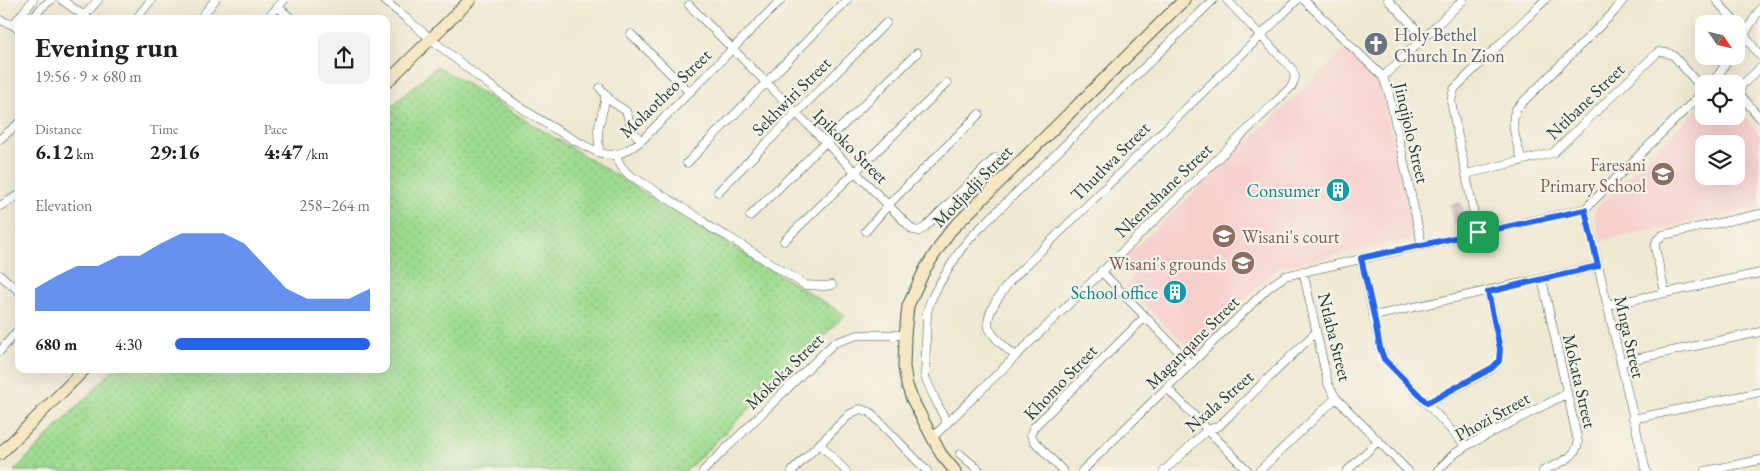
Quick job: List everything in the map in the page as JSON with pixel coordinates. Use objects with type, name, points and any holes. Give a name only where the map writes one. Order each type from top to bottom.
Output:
[{"type":"street","points":[[24,15],[33,0]]},
{"type":"street","points":[[36,15],[51,0]]},
{"type":"street","points":[[62,0],[82,15]]},
{"type":"street","points":[[88,15],[98,0]]},
{"type":"street","points":[[139,15],[151,0]]},
{"type":"street","points":[[203,15],[215,0]]},
{"type":"street","points":[[271,15],[284,0]]},
{"type":"street","name":"Molaotheo Street","points":[[385,0],[467,68],[524,111],[599,152],[615,154],[630,149],[641,142],[779,1]]},
{"type":"street","points":[[390,73],[430,38],[464,0]]},
{"type":"street","points":[[390,79],[470,0]]},
{"type":"street","points":[[687,163],[847,0]]},
{"type":"street","name":"Modjadji Street","points":[[955,471],[941,454],[932,438],[907,385],[904,367],[905,335],[908,306],[914,290],[937,249],[950,231],[1184,0]]},
{"type":"street","points":[[947,423],[925,377],[926,317],[928,306],[949,268],[973,235],[1213,0]]},
{"type":"street","name":"Nkentshane Street","points":[[932,438],[1292,86],[1295,77],[1292,69],[1227,0]]},
{"type":"street","name":"Thutlwa Street","points":[[1015,356],[992,334],[988,323],[989,315],[1011,280],[1297,0]]},
{"type":"street","name":"Jinqijolo Street","points":[[1304,0],[1383,77],[1389,94],[1422,245]]},
{"type":"street","points":[[1388,0],[1424,37]]},
{"type":"street","points":[[1383,77],[1463,0]]},
{"type":"street","points":[[1478,232],[1451,102],[1453,90],[1545,0]]},
{"type":"street","points":[[1522,161],[1514,124],[1516,109],[1614,12],[1623,0]]},
{"type":"street","points":[[1717,1],[1729,15]]},
{"type":"street","name":"Ipikoko Street","points":[[690,4],[826,143],[916,231],[921,230],[995,158]]},
{"type":"street","points":[[278,7],[287,15]]},
{"type":"street","points":[[1760,9],[1745,35],[1760,56]]},
{"type":"street","points":[[0,20],[15,28]]},
{"type":"street","name":"Sekhwiri Street","points":[[718,192],[886,23]]},
{"type":"street","points":[[631,34],[689,92]]},
{"type":"street","name":"Ntibane Street","points":[[1466,174],[1543,156],[1556,150],[1658,52],[1668,52],[1674,56],[1695,80]]},
{"type":"street","points":[[750,216],[917,53]]},
{"type":"street","points":[[1760,68],[1742,85],[1739,93],[1760,118]]},
{"type":"street","points":[[784,241],[947,83]]},
{"type":"street","points":[[599,152],[598,130],[603,92],[626,112],[633,131],[641,142]]},
{"type":"street","points":[[1585,210],[1695,100]]},
{"type":"street","points":[[866,231],[888,204],[979,114]]},
{"type":"street","points":[[0,139],[15,126]]},
{"type":"street","points":[[615,154],[621,166],[628,174],[784,273],[805,285],[832,285]]},
{"type":"street","points":[[0,206],[15,197]]},
{"type":"street","name":"Maganqane Street","points":[[1082,471],[1269,287],[1285,276],[1478,232],[1585,210]]},
{"type":"street","name":"Mnga Street","points":[[1585,210],[1646,471]]},
{"type":"street","points":[[1665,293],[1655,247],[1658,238],[1663,235],[1760,214]]},
{"type":"street","points":[[1361,258],[1384,359],[1466,446]]},
{"type":"street","points":[[1374,316],[1598,266]]},
{"type":"street","points":[[1101,271],[1191,364]]},
{"type":"street","name":"Ntlaba Street","points":[[1303,271],[1328,384],[1336,398],[1408,471]]},
{"type":"street","points":[[1608,305],[1760,273]]},
{"type":"street","points":[[0,275],[15,288]]},
{"type":"street","name":"Mokata Street","points":[[1542,279],[1566,394],[1578,440],[1578,449],[1570,457],[1544,471]]},
{"type":"street","points":[[1427,403],[1492,368],[1499,361],[1500,349],[1488,292]]},
{"type":"street","name":"Khomo Street","points":[[1063,471],[1034,441],[1031,435],[1033,428],[1145,317]]},
{"type":"street","name":"Nxala Street","points":[[1164,471],[1208,430],[1219,426],[1316,332]]},
{"type":"street","points":[[1621,362],[1760,332]]},
{"type":"street","points":[[0,351],[15,334]]},
{"type":"street","name":"Mokoka Street","points":[[703,471],[834,343],[858,335],[905,335]]},
{"type":"street","points":[[0,454],[81,373]]},
{"type":"street","points":[[1167,388],[1248,471]]},
{"type":"street","points":[[1633,419],[1760,392]]},
{"type":"street","name":"Phozi Street","points":[[1437,471],[1453,455],[1466,446],[1566,394]]},
{"type":"street","points":[[1259,471],[1336,398]]},
{"type":"street","points":[[792,471],[852,412],[858,409],[870,412],[927,471]]},
{"type":"street","points":[[1347,471],[1378,441]]},
{"type":"street","points":[[820,444],[846,471]]},
{"type":"street","points":[[960,454],[980,471]]},
{"type":"street","points":[[1705,471],[1760,460]]},
{"type":"street","points":[[1171,464],[1178,471]]},
{"type":"shaded area","points":[[1346,49],[1379,84],[1413,234],[1408,240],[1278,267],[1196,347],[1187,346],[1126,287],[1135,273],[1122,260]]},
{"type":"shaded area","name":"Faresani Primary School","points":[[1695,113],[1695,125],[1745,125],[1745,117],[1760,135],[1760,207],[1601,241],[1594,216],[1597,207]]},
{"type":"shaded area","points":[[1461,202],[1465,220],[1454,223],[1449,205]]},
{"type":"green space","points":[[437,66],[845,315],[686,471],[14,471],[110,373],[390,373],[390,107]]},
{"type":"place","name":"Holy Bethel Church In Zion","points":[[1376,44]]},
{"type":"place","name":"Faresani Primary School","points":[[1663,174]]},
{"type":"place","name":"Consumer","points":[[1338,190]]},
{"type":"place","name":"Wisani's court","points":[[1224,236]]},
{"type":"place","name":"Wisani's grounds","points":[[1243,263]]},
{"type":"place","name":"School office","points":[[1175,292]]},
{"type":"route","points":[[1585,210],[1598,266],[1488,292],[1500,349],[1499,361],[1492,368],[1427,403],[1384,359],[1361,258],[1478,232],[1585,210]]}]
